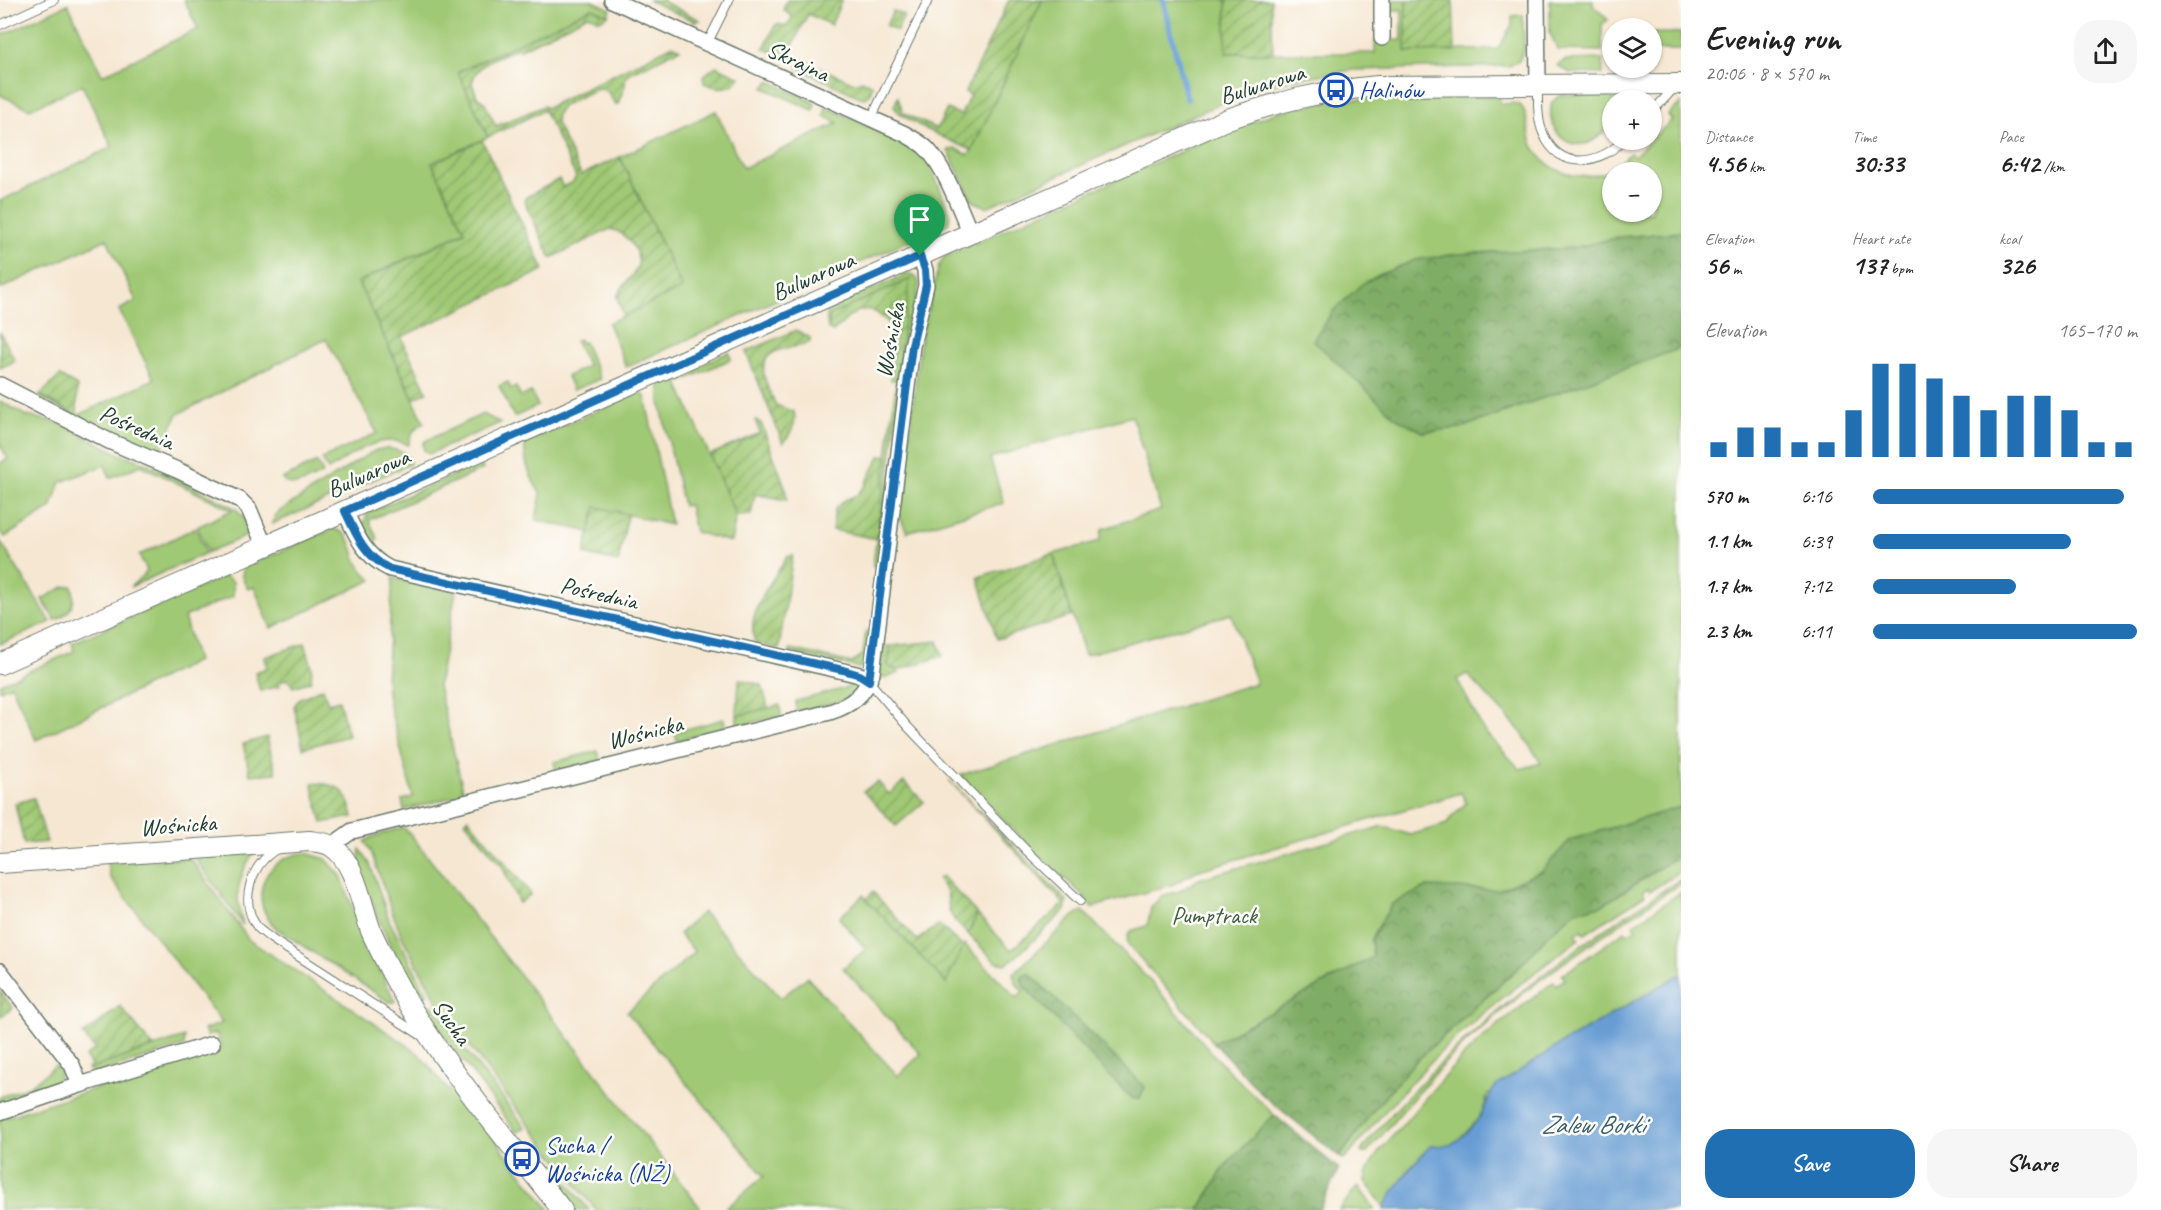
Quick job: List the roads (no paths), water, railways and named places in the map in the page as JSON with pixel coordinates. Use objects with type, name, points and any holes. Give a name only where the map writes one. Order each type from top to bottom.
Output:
[{"type":"street","name":"Skrajna","points":[[612,0],[905,134],[928,150],[943,174],[971,234]]},
{"type":"street","points":[[1382,0],[1382,38]]},
{"type":"street","points":[[1537,0],[1538,85]]},
{"type":"street","name":"Bulwarowa","points":[[0,664],[1228,119],[1267,106],[1336,90],[1378,86],[1680,84]]},
{"type":"street","name":"Wośnicka","points":[[0,863],[289,843],[309,842],[331,846],[352,831],[830,712],[853,702],[862,694],[869,681],[912,346],[926,285],[925,270],[920,256]]},
{"type":"street","name":"Pośrednia","points":[[0,385],[109,441],[240,500],[249,509],[265,546]]},
{"type":"street","name":"Pośrednia","points":[[345,511],[357,537],[368,553],[390,569],[843,670],[860,675],[869,681]]},
{"type":"street","name":"Sucha","points":[[331,846],[345,860],[352,872],[371,932],[382,956],[435,1044],[562,1210]]},
{"type":"street","points":[[0,970],[72,1065],[80,1085]]},
{"type":"street","points":[[0,1112],[212,1044]]},
{"type":"lane","points":[[0,25],[54,0]]},
{"type":"lane","points":[[707,44],[729,0]]},
{"type":"lane","points":[[871,119],[928,0]]},
{"type":"lane","points":[[1662,102],[1680,84]]},
{"type":"lane","points":[[1538,85],[1542,132],[1554,150],[1563,157],[1581,161],[1598,158],[1613,150]]},
{"type":"lane","points":[[869,681],[907,726],[1026,850],[1080,901]]},
{"type":"lane","points":[[289,843],[263,858],[255,870],[249,895],[258,928],[273,940],[435,1044]]},
{"type":"water","name":"Zalew Borki","points":[[1681,974],[1681,1210],[1383,1210],[1404,1176],[1430,1146],[1450,1145],[1470,1128],[1479,1118],[1490,1093],[1496,1086],[1562,1043]]},
{"type":"waterway","points":[[1163,0],[1187,99]]},
{"type":"place","name":"Halinów","points":[[1336,90]]},
{"type":"place","name":"Sucha / Wośnicka (NŻ)","points":[[522,1159]]},
{"type":"park label","name":"Pumptrack","points":[[1214,915]]}]
